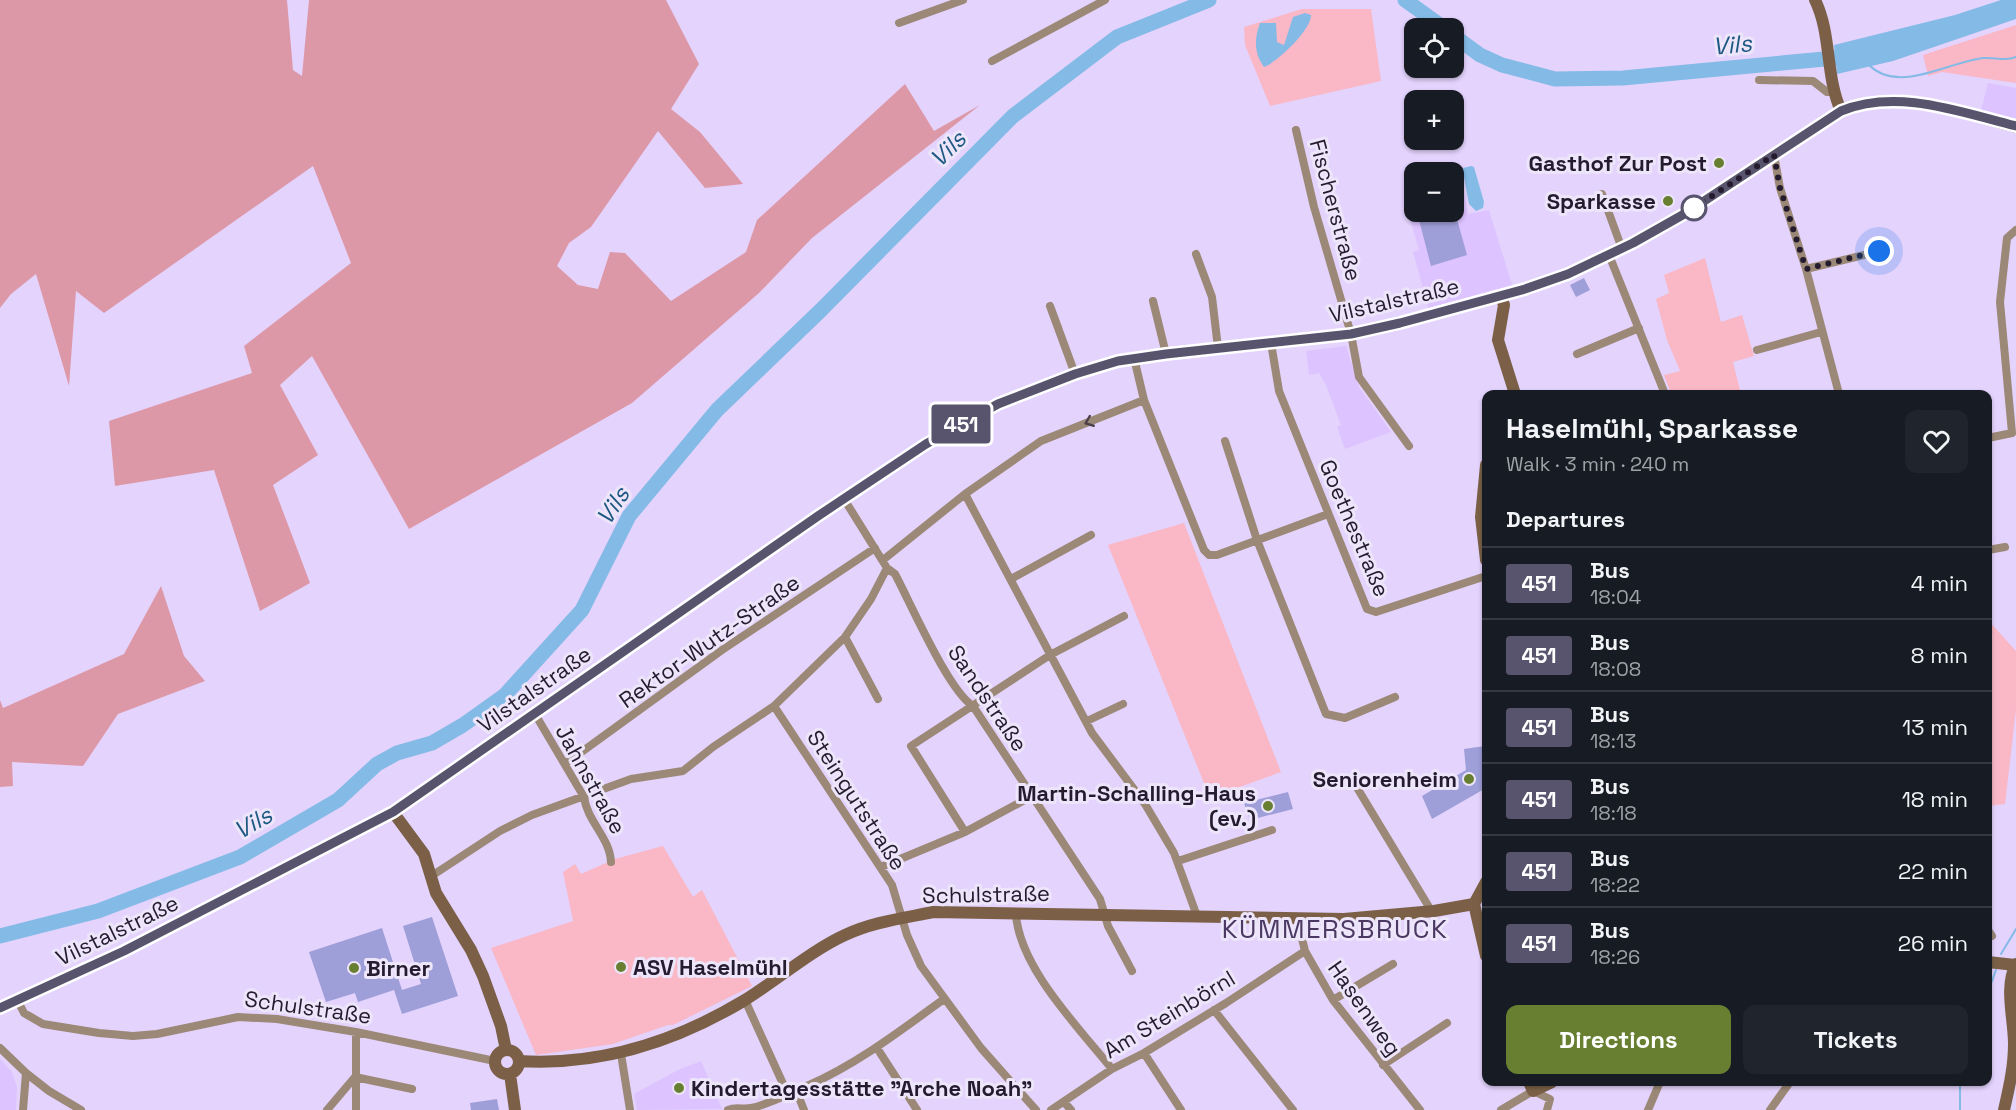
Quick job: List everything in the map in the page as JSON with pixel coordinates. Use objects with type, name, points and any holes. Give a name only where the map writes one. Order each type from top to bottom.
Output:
[{"type":"main road","points":[[1815,0],[1825,35],[1832,88],[1841,111]]},
{"type":"main road","name":"Vilstalstraße","points":[[0,1008],[124,951],[393,812],[844,499],[959,425],[998,404],[1075,374],[1134,358],[1351,334],[1501,296],[1568,274],[1622,249],[1686,213],[1841,111],[1867,102],[1909,102],[2016,126]]},
{"type":"main road","points":[[1501,296],[1504,304],[1498,340],[1514,390]]},
{"type":"main road","points":[[1482,500],[1480,518],[1482,532]]},
{"type":"main road","points":[[393,812],[424,854],[436,893],[470,949],[483,976],[501,1026],[506,1050]]},
{"type":"main road","points":[[1480,903],[1482,921]]},
{"type":"main road","name":"Schulstraße","points":[[519,1061],[539,1063],[621,1054],[685,1031],[745,1000],[844,935],[875,924],[933,912],[1344,918],[1432,912],[1480,903]]},
{"type":"main road","points":[[1992,962],[2012,964],[2010,986],[2013,1064],[2004,1110]]},
{"type":"main road","points":[[506,1050],[498,1055],[495,1061],[500,1071],[510,1074]]},
{"type":"main road","points":[[506,1050],[516,1054],[519,1061],[517,1069],[510,1074]]},
{"type":"main road","points":[[510,1074],[516,1110]]},
{"type":"street","points":[[899,23],[963,0]]},
{"type":"street","points":[[992,61],[1105,0]]},
{"type":"street","points":[[1759,80],[1813,81],[1827,92],[1832,88]]},
{"type":"street","name":"Fischerstraße","points":[[1296,130],[1314,207],[1351,334],[1355,366],[1359,377],[1409,446]]},
{"type":"street","points":[[1774,155],[1780,188],[1806,269],[1838,390]]},
{"type":"street","points":[[1602,194],[1622,249]]},
{"type":"street","points":[[1992,437],[2012,433],[2000,302],[2007,238],[2016,230]]},
{"type":"street","points":[[1806,269],[1889,249]]},
{"type":"street","points":[[1196,254],[1212,297],[1218,348]]},
{"type":"street","points":[[1609,255],[1663,390]]},
{"type":"street","points":[[1153,301],[1166,354]]},
{"type":"street","points":[[1050,306],[1075,374]]},
{"type":"street","points":[[1577,354],[1639,328]]},
{"type":"street","points":[[1757,350],[1821,333]]},
{"type":"street","name":"Goethestraße","points":[[1271,344],[1279,391],[1367,609],[1372,612],[1482,577]]},
{"type":"street","points":[[1134,358],[1144,400],[1204,550],[1209,555],[1217,555],[1328,514]]},
{"type":"street","points":[[430,877],[500,831],[532,815],[631,779],[683,771],[713,747],[774,706],[845,637],[871,598],[885,564],[965,494],[1041,441],[1144,400]]},
{"type":"street","points":[[1225,441],[1257,540],[1326,714],[1345,718],[1395,697]]},
{"type":"street","points":[[965,494],[1087,720],[1109,757],[1145,804],[1178,861],[1197,916]]},
{"type":"street","name":"Sandstraße","points":[[844,499],[885,564],[895,574],[951,680],[967,702],[973,706],[1100,899],[1108,926],[1132,971]]},
{"type":"street","points":[[1011,579],[1091,535]]},
{"type":"street","points":[[1992,549],[2004,547]]},
{"type":"street","name":"Rektor-Wutz-Straße","points":[[565,764],[722,650],[875,548]]},
{"type":"street","points":[[965,832],[911,746],[1050,655],[1124,616]]},
{"type":"street","points":[[845,637],[878,699]]},
{"type":"street","points":[[1087,720],[1123,704]]},
{"type":"street","name":"Steingutstraße","points":[[774,706],[892,885],[907,935],[921,966],[981,1048],[1036,1110]]},
{"type":"street","name":"Jahnstraße","points":[[535,714],[584,797],[585,808],[611,851],[611,862]]},
{"type":"street","points":[[1356,786],[1432,912]]},
{"type":"street","points":[[881,867],[965,832],[1032,796]]},
{"type":"street","points":[[1178,861],[1272,830]]},
{"type":"street","points":[[1016,914],[1020,937],[1034,966],[1073,1021],[1112,1068]]},
{"type":"street","name":"Hasenweg","points":[[1297,918],[1305,951],[1333,1000],[1420,1110]]},
{"type":"street","name":"Am Steinbörnl","points":[[1051,1110],[1112,1068],[1144,1053],[1305,951]]},
{"type":"street","points":[[1333,1000],[1393,964]]},
{"type":"street","points":[[728,1110],[735,1107],[751,1108],[793,1092],[844,1068],[877,1048],[944,999]]},
{"type":"street","points":[[745,1000],[784,1086],[800,1100],[804,1110]]},
{"type":"street","name":"Schulstraße","points":[[18,1001],[24,1013],[43,1024],[122,1035],[157,1034],[238,1017],[277,1019],[356,1032],[495,1061]]},
{"type":"street","points":[[1214,1010],[1293,1110]]},
{"type":"street","points":[[1383,1065],[1446,1023]]},
{"type":"street","points":[[356,1032],[356,1110]]},
{"type":"street","points":[[0,1048],[49,1091],[81,1110]]},
{"type":"street","points":[[877,1048],[917,1110]]},
{"type":"street","points":[[1144,1053],[1181,1110]]},
{"type":"street","points":[[621,1054],[630,1110]]},
{"type":"street","points":[[23,1110],[26,1073]]},
{"type":"street","points":[[355,1077],[412,1089]]},
{"type":"street","points":[[327,1110],[355,1077]]},
{"type":"street","points":[[1501,1110],[1531,1086],[1550,1099]]},
{"type":"street","points":[[1547,1110],[1555,1086]]},
{"type":"street","points":[[1648,1110],[1658,1086]]},
{"type":"street","points":[[1770,1110],[1787,1086]]},
{"type":"street","points":[[1064,1102],[1071,1110]]},
{"type":"shaded area","points":[[0,0],[287,0],[293,70],[302,76],[309,0],[666,0],[699,64],[671,109],[700,132],[743,184],[705,188],[658,131],[591,227],[569,243],[557,266],[578,285],[598,289],[610,252],[625,253],[671,301],[746,252],[757,220],[905,84],[934,131],[980,105],[812,238],[759,293],[632,403],[409,529],[312,356],[280,385],[318,455],[273,485],[310,583],[260,611],[214,470],[115,486],[109,421],[252,373],[244,346],[351,263],[313,166],[104,313],[76,291],[69,386],[36,274],[11,294],[0,308]]},
{"type":"shaded area","points":[[1302,9],[1371,9],[1381,81],[1270,106],[1245,45],[1244,27]]},
{"type":"shaded area","points":[[2016,25],[2016,83],[1942,72],[1928,76],[1923,55]]},
{"type":"shaded area","points":[[1988,83],[2016,88],[2016,119],[1981,111]]},
{"type":"shaded area","points":[[1464,192],[1468,214],[1489,210],[1513,288],[1429,310],[1413,252],[1419,250],[1411,222],[1464,222]]},
{"type":"shaded area","points":[[1705,258],[1721,322],[1742,315],[1754,356],[1733,362],[1740,390],[1670,390],[1664,375],[1680,371],[1667,340],[1656,299],[1669,293],[1664,275]]},
{"type":"shaded area","points":[[1346,346],[1359,387],[1391,432],[1345,449],[1337,427],[1341,425],[1326,385],[1319,373],[1309,375],[1306,351]]},
{"type":"shaded area","points":[[1184,523],[1281,772],[1210,798],[1108,545]]},
{"type":"shaded area","points":[[161,586],[184,656],[205,681],[118,714],[83,766],[12,762],[13,786],[0,787],[0,700],[3,708],[124,654]]},
{"type":"shaded area","points":[[1992,624],[2016,651],[2016,710],[2005,804],[1992,806]]},
{"type":"shaded area","name":"ASV Haselmühl","points":[[663,846],[693,897],[702,890],[752,986],[673,1025],[613,1044],[536,1055],[491,948],[573,921],[563,872],[575,864],[581,874],[615,859]]},
{"type":"shaded area","points":[[0,1059],[12,1072],[17,1088],[16,1110],[0,1110]]},
{"type":"shaded area","name":"Kindertagesstätte \"Arche Noah\"","points":[[701,1061],[722,1109],[637,1110],[634,1094],[678,1070]]},
{"type":"water","points":[[2001,0],[2016,0],[2016,19],[1893,61],[1837,74],[1834,45],[1955,15]]},
{"type":"water","points":[[1305,13],[1311,15],[1310,21],[1300,36],[1277,59],[1264,67],[1256,46],[1260,23],[1276,23],[1277,42],[1284,45],[1293,17]]},
{"type":"water","points":[[1474,167],[1484,202],[1483,208],[1476,211],[1469,204],[1464,168]]},
{"type":"building","points":[[1420,222],[1458,222],[1467,255],[1431,266]]},
{"type":"building","points":[[1584,278],[1590,290],[1576,297],[1570,285]]},
{"type":"building","name":"Seniorenheim","points":[[1482,746],[1482,790],[1432,819],[1422,796],[1466,770],[1464,749]]},
{"type":"building","name":"Martin-Schalling-Haus (ev.)","points":[[1288,792],[1293,809],[1250,820],[1244,803]]},
{"type":"building","name":"Birner","points":[[432,917],[458,996],[402,1014],[394,990],[358,1002],[355,993],[326,1002],[309,952],[382,928],[402,990],[421,984],[403,926]]},
{"type":"building","points":[[497,1099],[499,1110],[471,1110],[470,1103]]},
{"type":"waterway","name":"Vils","points":[[0,936],[98,911],[240,857],[338,800],[377,764],[397,753],[432,743],[463,725],[505,695],[582,610],[629,516],[717,410],[821,310],[1013,116],[1117,37],[1209,0]]},
{"type":"waterway","name":"Vils","points":[[1405,0],[1430,18]]},
{"type":"waterway","name":"Vils","points":[[1464,43],[1480,55],[1502,65],[1555,79],[1623,78],[1856,56]]},
{"type":"waterway","points":[[1869,65],[1881,73],[1895,77],[1909,77],[1970,60],[2016,57]]},
{"type":"waterway","points":[[2001,954],[2016,929]]},
{"type":"waterway","points":[[1992,981],[1996,970]]},
{"type":"waterway","points":[[1960,1086],[1960,1110]]},
{"type":"bus line","name":"451","points":[[0,1008],[124,951],[393,812],[818,516],[926,444],[998,404],[1075,374],[1118,361],[1351,334],[1525,289],[1568,274],[1633,243],[1686,213],[1841,111],[1867,102],[1890,100],[1909,102],[2016,126]]},
{"type":"place","name":"Gasthof Zur Post","points":[[1719,163]]},
{"type":"place","name":"Sparkasse","points":[[1668,201]]},
{"type":"place","name":"Seniorenheim","points":[[1469,779]]},
{"type":"place","name":"Martin-Schalling-Haus (ev.)","points":[[1268,806]]},
{"type":"place","name":"ASV Haselmühl","points":[[621,967]]},
{"type":"place","name":"Birner","points":[[354,968]]},
{"type":"place","name":"Kindertagesstätte \"Arche Noah\"","points":[[679,1088]]},
{"type":"district","name":"KÜMMERSBRUCK","points":[[1335,929]]},
{"type":"route","points":[[1694,208],[1774,155],[1780,188],[1806,269],[1879,251]]}]
